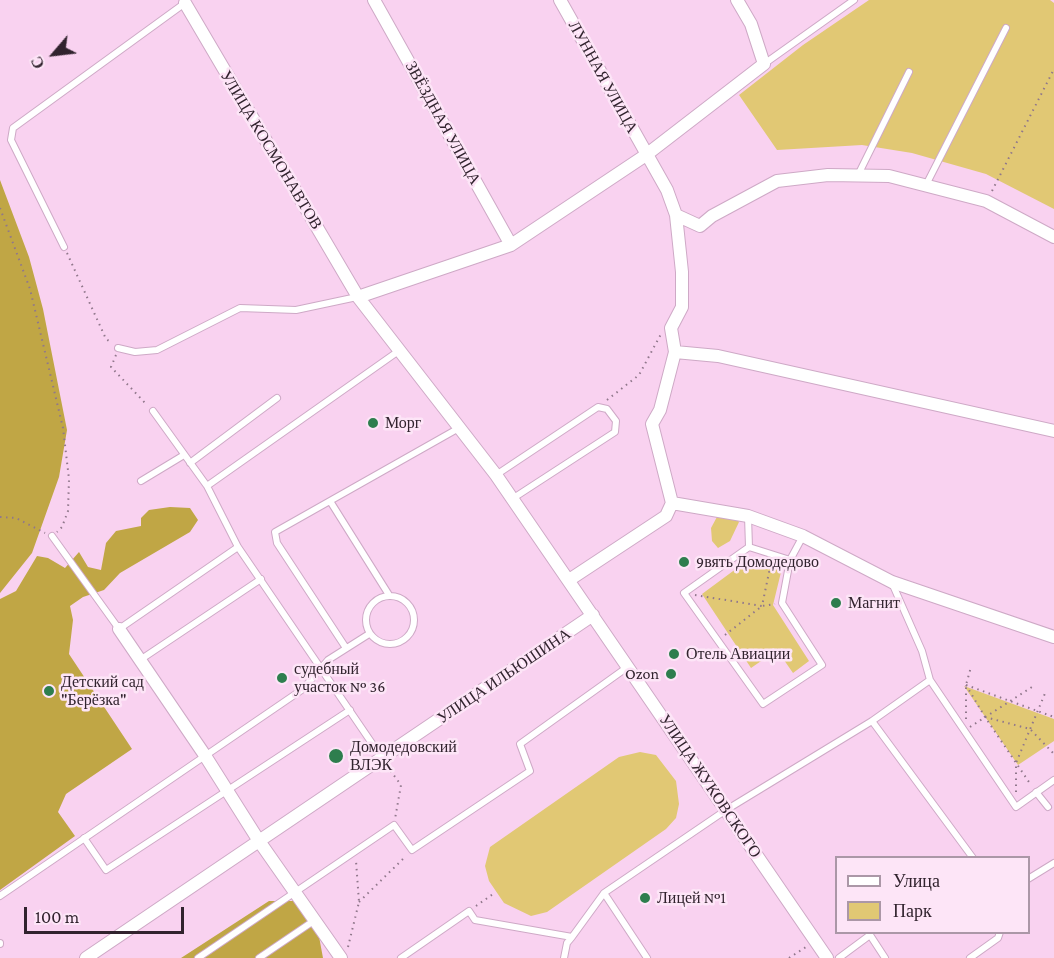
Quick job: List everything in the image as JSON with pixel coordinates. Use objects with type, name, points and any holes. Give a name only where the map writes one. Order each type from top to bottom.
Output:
[{"type":"street","name":"ЗВЁЗДНАЯ УЛИЦА","points":[[374,0],[511,245]]},
{"type":"street","name":"ЛУННАЯ УЛИЦА","points":[[560,0],[667,190],[676,215],[682,308],[671,328]]},
{"type":"street","points":[[593,615],[496,475],[358,297],[511,245],[646,155],[764,64],[751,24],[737,0]]},
{"type":"street","name":"УЛИЦА КОСМОНАВТОВ","points":[[185,3],[358,297]]},
{"type":"street","points":[[676,215],[700,226],[712,216],[777,181],[828,175],[889,176],[986,201],[1053,233]]},
{"type":"street","points":[[569,580],[666,516],[672,503],[652,424],[660,411],[675,352],[671,328]]},
{"type":"street","points":[[675,352],[718,356],[1054,431]]},
{"type":"street","points":[[672,503],[748,516],[803,536],[892,582],[1054,637]]},
{"type":"street","name":"УЛИЦА ЖУКОВСКОГО","points":[[593,615],[827,958]]},
{"type":"street","name":"УЛИЦА ИЛЬЮШИНА","points":[[86,958],[593,615]]},
{"type":"street","points":[[119,629],[204,754],[259,841],[341,958]]},
{"type":"lane","points":[[764,64],[854,0]]},
{"type":"lane","points":[[64,247],[11,140],[13,128],[185,3]]},
{"type":"lane","points":[[926,185],[1006,28]]},
{"type":"lane","points":[[858,175],[909,72]]},
{"type":"lane","points":[[118,348],[135,352],[157,350],[240,308],[296,310],[358,297]]},
{"type":"lane","points":[[207,486],[400,351]]},
{"type":"lane","points":[[190,463],[277,398]]},
{"type":"lane","points":[[496,475],[598,407],[607,409],[616,421],[615,432],[512,499]]},
{"type":"lane","points":[[153,411],[207,486],[238,547],[382,758]]},
{"type":"lane","points":[[346,648],[273,536],[275,532],[460,427]]},
{"type":"lane","points":[[141,481],[184,455]]},
{"type":"lane","points":[[330,501],[389,596]]},
{"type":"lane","points":[[748,516],[748,547]]},
{"type":"lane","points":[[52,536],[119,629],[238,547]]},
{"type":"lane","points":[[748,547],[684,593],[763,704],[822,665],[782,603],[790,560],[803,536]]},
{"type":"lane","points":[[748,547],[790,560]]},
{"type":"lane","points":[[140,660],[261,579]]},
{"type":"lane","points":[[892,582],[922,651],[930,680],[1016,807],[1054,780]]},
{"type":"lane","points":[[389,596],[405,601],[411,608],[414,621],[412,630],[406,639],[388,645],[374,640],[369,634],[365,621],[367,610],[378,599],[389,596]]},
{"type":"lane","points":[[0,896],[204,754],[303,689],[328,660],[369,634]]},
{"type":"lane","points":[[198,958],[394,825],[412,850],[530,771],[520,744],[629,666]]},
{"type":"lane","points":[[564,958],[567,943],[604,893],[726,810],[872,721],[930,680]]},
{"type":"lane","points":[[84,838],[106,870],[350,710]]},
{"type":"lane","points":[[872,721],[972,856]]},
{"type":"lane","points":[[1036,792],[1048,807]]},
{"type":"lane","points":[[1030,878],[1054,862]]},
{"type":"lane","points":[[604,893],[647,958]]},
{"type":"lane","points":[[401,958],[469,911],[475,920],[572,937]]},
{"type":"lane","points":[[259,958],[315,920]]},
{"type":"lane","points":[[839,958],[872,934],[885,958]]},
{"type":"lane","points":[[970,958],[998,938],[1000,934]]},
{"type":"path","points":[[986,201],[1054,69]]},
{"type":"path","points":[[0,208],[30,289],[63,428],[69,479],[68,511],[62,527],[52,536],[35,530],[16,518],[0,517]]},
{"type":"path","points":[[64,247],[106,339],[118,348],[111,367],[153,411]]},
{"type":"path","points":[[598,407],[639,375],[660,335],[671,328]]},
{"type":"path","points":[[718,641],[762,606],[773,555]]},
{"type":"path","points":[[684,593],[762,606],[782,603]]},
{"type":"path","points":[[965,731],[966,685],[971,667]]},
{"type":"path","points":[[966,685],[1054,717]]},
{"type":"path","points":[[966,685],[1036,792]]},
{"type":"path","points":[[965,731],[1032,687]]},
{"type":"path","points":[[1016,807],[1016,763],[1046,691]]},
{"type":"path","points":[[985,717],[1030,729],[1053,751]]},
{"type":"path","points":[[382,758],[400,785],[394,825]]},
{"type":"path","points":[[359,902],[412,850]]},
{"type":"path","points":[[348,947],[359,902],[355,852]]},
{"type":"path","points":[[469,911],[494,894]]},
{"type":"path","points":[[789,958],[815,941]]},
{"type":"green space","points":[[869,0],[1050,0],[1054,3],[1054,209],[986,174],[912,153],[862,145],[777,150],[739,95],[803,45]]},
{"type":"green space","points":[[718,515],[736,517],[739,522],[730,541],[718,548],[712,541],[711,528]]},
{"type":"green space","points":[[752,557],[782,568],[773,605],[809,661],[793,673],[777,650],[751,668],[702,594]]},
{"type":"green space","points":[[964,686],[1054,719],[1054,741],[1018,765]]},
{"type":"green space","points":[[640,752],[656,755],[676,781],[679,804],[676,818],[666,829],[547,912],[531,916],[504,903],[489,881],[485,866],[490,847],[619,757]]},
{"type":"shaded area","points":[[0,180],[29,257],[43,309],[67,430],[59,477],[32,553],[0,593]]},
{"type":"shaded area","name":"Детский сад \"Берёзка\"","points":[[170,507],[190,508],[198,520],[190,532],[120,573],[104,590],[83,597],[70,606],[73,620],[69,654],[132,749],[66,794],[58,812],[75,836],[0,890],[0,599],[16,591],[37,556],[48,558],[65,568],[79,552],[88,567],[101,570],[106,543],[116,531],[141,526],[141,518],[149,510]]},
{"type":"shaded area","points":[[269,901],[297,901],[318,931],[323,958],[181,958]]},
{"type":"place","name":"Морг","points":[[373,423]]},
{"type":"place","name":"9вять Домодедово","points":[[684,562]]},
{"type":"place","name":"Магнит","points":[[836,603]]},
{"type":"place","name":"Отель Авиации","points":[[674,654]]},
{"type":"place","name":"Ozon","points":[[671,674]]},
{"type":"place","name":"судебный участок № 36","points":[[282,678]]},
{"type":"place","name":"Детский сад \"Берёзка\"","points":[[49,691]]},
{"type":"place","name":"Домодедовский ВЛЭК","points":[[336,756]]},
{"type":"place","name":"Лицей №1","points":[[645,898]]}]
